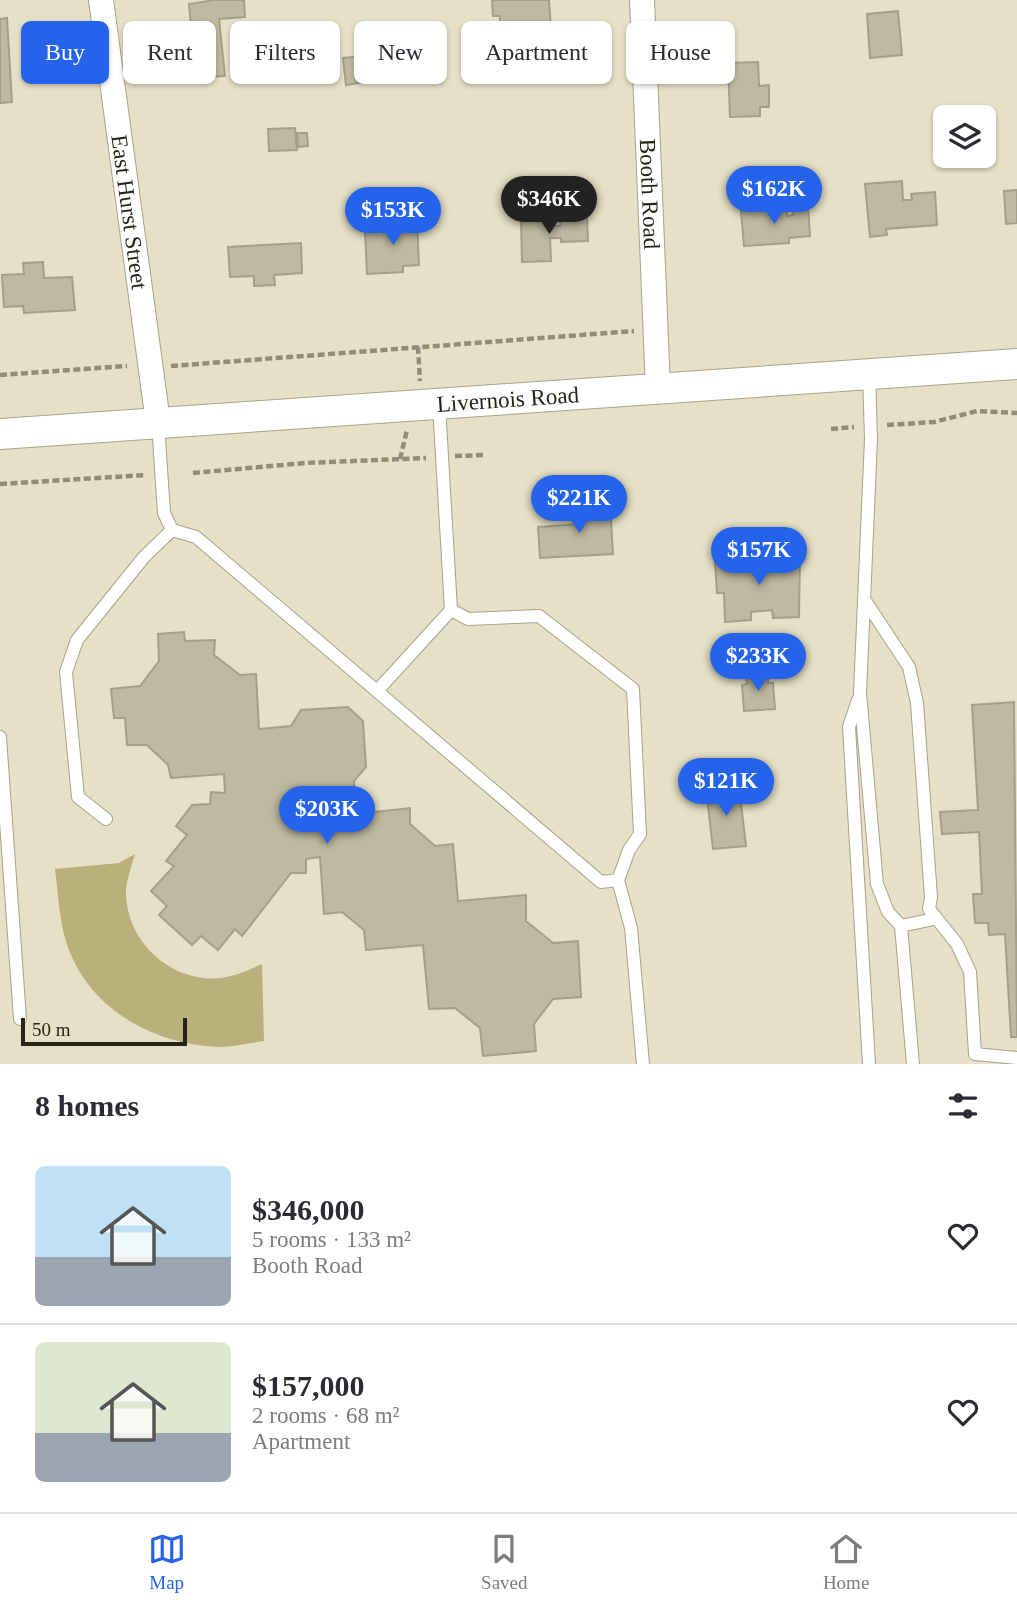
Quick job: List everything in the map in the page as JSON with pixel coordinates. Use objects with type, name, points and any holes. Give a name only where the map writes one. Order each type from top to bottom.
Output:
[{"type":"street","name":"East Hurst Street","points":[[101,0],[158,422]]},
{"type":"street","name":"Booth Road","points":[[642,0],[658,388]]},
{"type":"street","name":"Livernois Road","points":[[0,434],[158,422],[430,395],[658,388],[1017,364]]},
{"type":"lane","points":[[869,373],[871,426],[860,693],[877,884],[888,912],[901,926],[913,1064]]},
{"type":"lane","points":[[377,691],[451,610],[430,395]]},
{"type":"lane","points":[[158,422],[164,513],[172,530],[195,537],[601,882],[618,880]]},
{"type":"lane","points":[[106,819],[78,797],[66,672],[77,640],[144,557],[172,530]]},
{"type":"lane","points":[[864,599],[909,667],[917,703],[931,897],[929,909],[934,919],[957,944],[970,972],[975,1054],[1017,1058]]},
{"type":"lane","points":[[451,610],[468,619],[539,616],[633,688],[640,834],[629,850],[618,880],[631,928],[643,1064]]},
{"type":"lane","points":[[860,693],[849,727],[869,1064]]},
{"type":"lane","points":[[0,737],[20,1018]]},
{"type":"lane","points":[[901,926],[934,919]]},
{"type":"path","points":[[166,366],[642,330]]},
{"type":"path","points":[[418,347],[430,395]]},
{"type":"path","points":[[0,375],[140,365]]},
{"type":"path","points":[[831,429],[934,422],[977,411],[1017,413]]},
{"type":"path","points":[[400,459],[405,436]]},
{"type":"path","points":[[462,456],[485,455]]},
{"type":"path","points":[[193,473],[425,458]]},
{"type":"path","points":[[0,484],[144,475]]},
{"type":"shaded area","points":[[135,854],[126,890],[133,926],[142,942],[169,966],[185,974],[203,978],[226,977],[262,964],[264,1041],[221,1047],[171,1039],[125,1018],[105,1003],[88,984],[75,963],[65,938],[55,869],[119,863]]},
{"type":"building","points":[[215,0],[244,0],[245,17],[219,19],[225,76],[216,77],[216,21],[191,21],[189,4]]},
{"type":"building","points":[[492,0],[549,0],[550,21],[500,21],[500,16],[493,16]]},
{"type":"building","points":[[898,11],[902,55],[870,58],[867,14]]},
{"type":"building","points":[[7,18],[12,102],[0,103],[0,19]]},
{"type":"building","points":[[354,57],[354,84],[346,85],[343,58]]},
{"type":"building","points":[[758,62],[759,86],[769,85],[769,107],[760,107],[760,116],[730,117],[729,84],[735,84],[735,63]]},
{"type":"building","points":[[295,128],[297,150],[269,151],[268,129]]},
{"type":"building","points":[[297,133],[307,133],[308,146],[298,147]]},
{"type":"building","points":[[902,181],[903,200],[912,200],[911,194],[935,192],[937,225],[886,229],[887,235],[870,237],[865,184]]},
{"type":"building","points":[[1017,190],[1017,223],[1006,224],[1004,191]]},
{"type":"building","points":[[808,207],[810,236],[789,238],[789,243],[744,246],[741,211],[787,208],[787,216],[793,215],[792,208]]},
{"type":"building","points":[[587,217],[588,241],[561,242],[561,238],[550,238],[551,261],[522,262],[521,219],[549,218],[549,226],[560,226],[561,218]]},
{"type":"building","points":[[417,218],[419,265],[403,266],[403,272],[367,274],[365,232],[384,231],[384,220]]},
{"type":"building","points":[[301,243],[302,273],[274,275],[275,285],[254,286],[254,276],[230,277],[228,247]]},
{"type":"building","points":[[43,262],[44,278],[72,277],[75,310],[24,313],[23,306],[4,307],[2,275],[24,274],[23,263]]},
{"type":"building","points":[[610,504],[613,554],[540,558],[538,527],[580,524],[579,506]]},
{"type":"building","points":[[800,556],[799,617],[773,618],[772,610],[751,612],[751,620],[725,622],[724,593],[717,593],[715,561]]},
{"type":"building","points":[[184,632],[185,641],[215,640],[214,655],[240,675],[256,674],[259,729],[291,726],[301,710],[348,707],[363,721],[366,767],[354,781],[356,814],[410,808],[410,824],[435,846],[453,844],[458,901],[526,895],[526,921],[553,943],[578,941],[581,997],[553,999],[534,1024],[536,1051],[483,1056],[480,1028],[455,1008],[429,1009],[423,945],[366,950],[364,930],[342,912],[324,914],[320,857],[306,859],[306,873],[291,873],[242,936],[235,929],[218,950],[201,936],[192,945],[159,915],[167,906],[151,891],[174,866],[166,861],[187,835],[176,826],[192,805],[210,804],[211,792],[225,793],[224,774],[171,778],[168,765],[147,745],[127,745],[125,718],[114,718],[111,689],[140,686],[159,661],[158,634]]},
{"type":"building","points":[[768,674],[768,683],[773,683],[775,709],[744,711],[742,685],[747,684],[746,675]]},
{"type":"building","points":[[1014,702],[1017,1037],[1011,1037],[1005,934],[989,935],[988,923],[975,923],[973,894],[982,894],[979,832],[942,834],[940,812],[978,810],[972,705]]},
{"type":"building","points":[[739,786],[746,846],[713,849],[706,789]]}]
